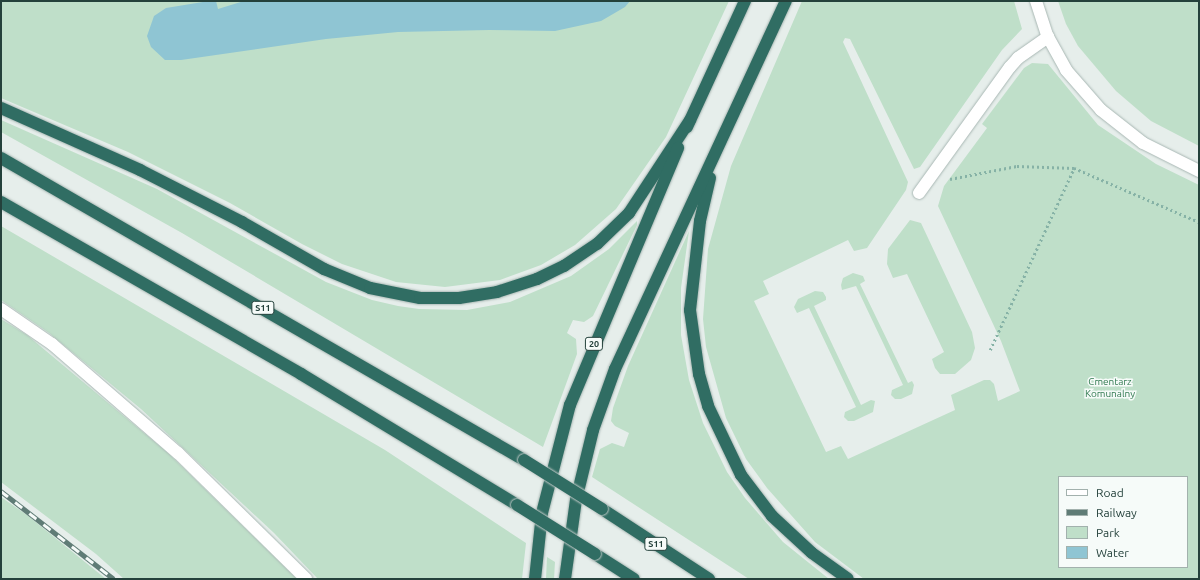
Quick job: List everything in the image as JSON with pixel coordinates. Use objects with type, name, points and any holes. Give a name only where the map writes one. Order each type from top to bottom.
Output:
[{"type":"highway","name":"20","points":[[535,579],[542,513],[570,405],[600,329],[690,120],[745,1]]},
{"type":"highway","points":[[565,579],[576,500],[593,430],[615,369],[786,1]]},
{"type":"highway","points":[[1,108],[140,170],[236,219],[324,269],[370,288],[420,298],[459,298],[497,292],[537,279],[564,266],[597,244],[630,213],[690,120]]},
{"type":"highway","points":[[714,157],[700,222],[690,310],[699,374],[708,406],[741,475],[772,516],[812,553],[848,579]]},
{"type":"highway","name":"S11","points":[[1,158],[524,460],[709,579]]},
{"type":"highway","points":[[1,202],[301,374],[517,505],[634,579]]},
{"type":"street","points":[[1036,1],[1048,37],[1066,70],[1101,110],[1143,143],[1199,171]]},
{"type":"street","points":[[919,193],[1010,67],[1018,58],[1048,37]]},
{"type":"street","points":[[1,309],[52,344],[178,452],[306,579]]},
{"type":"path","points":[[928,179],[951,179],[1017,166],[1074,168],[1199,222]]},
{"type":"path","points":[[990,350],[1074,168]]},
{"type":"green space","points":[[1,1],[729,1],[666,137],[616,209],[575,245],[541,265],[500,280],[445,287],[396,282],[342,264],[302,244],[230,203],[128,152],[1,98]]},
{"type":"green space","name":"Cmentarz Komunalny","points":[[802,1],[1014,1],[1022,29],[1002,50],[920,167],[914,169],[850,39],[845,38],[843,42],[908,182],[906,190],[867,248],[854,251],[848,240],[763,281],[769,294],[754,301],[826,452],[841,446],[848,459],[955,410],[951,395],[984,380],[990,380],[994,384],[998,401],[1020,391],[1001,341],[938,206],[944,186],[987,128],[982,124],[1024,68],[1032,63],[1048,64],[1098,125],[1156,164],[1199,185],[1199,579],[864,579],[815,542],[767,488],[746,459],[726,418],[706,347],[703,319],[708,249],[731,166]]},
{"type":"green space","points":[[1058,1],[1199,1],[1199,146],[1151,121],[1116,91],[1078,46],[1066,24]]},
{"type":"green space","points":[[1,120],[157,189],[326,282],[372,300],[398,306],[419,309],[467,310],[510,302],[571,276],[609,249],[637,221],[637,225],[593,316],[584,322],[573,320],[567,333],[576,339],[577,354],[543,447],[182,233],[1,132]]},
{"type":"green space","points":[[910,220],[921,223],[972,332],[975,348],[971,360],[955,374],[940,374],[935,368],[932,359],[944,352],[907,274],[893,278],[887,264],[888,249]]},
{"type":"green space","points":[[1,226],[385,450],[526,543],[522,579],[318,579],[274,533],[141,409],[49,333],[1,300]]},
{"type":"green space","points":[[689,231],[681,288],[681,335],[689,380],[703,423],[727,472],[745,498],[783,542],[829,579],[749,579],[592,477],[600,449],[612,443],[624,447],[629,433],[615,426],[611,421],[613,408],[628,366]]},
{"type":"green space","points":[[853,273],[863,276],[865,281],[860,284],[908,383],[912,381],[914,385],[912,394],[901,399],[895,399],[891,395],[892,390],[903,385],[856,286],[842,290],[841,285],[843,278]]},
{"type":"green space","points":[[815,291],[823,292],[826,297],[826,300],[814,306],[861,405],[871,400],[875,401],[873,412],[854,421],[848,421],[844,417],[845,412],[856,407],[809,308],[797,313],[794,307],[798,299]]},
{"type":"green space","points":[[1,319],[27,335],[168,453],[297,579],[124,579],[96,554],[1,482]]},
{"type":"green space","points":[[1,497],[27,515],[106,579],[1,579]]},
{"type":"green space","points":[[547,557],[555,562],[554,579],[546,579]]},
{"type":"water","points":[[216,1],[218,9],[244,1],[630,1],[625,7],[601,21],[555,31],[489,30],[398,32],[326,39],[181,60],[165,60],[151,47],[147,36],[154,16],[166,8]]},
{"type":"railway","points":[[1,491],[114,579]]}]
